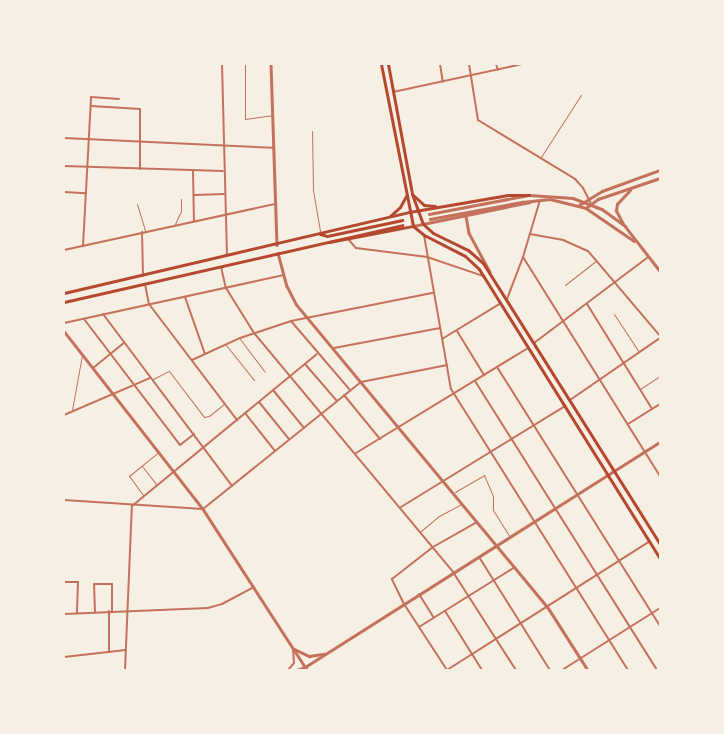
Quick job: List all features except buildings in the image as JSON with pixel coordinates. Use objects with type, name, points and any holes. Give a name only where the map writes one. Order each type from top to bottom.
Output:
[{"type":"main road","points":[[381,64],[409,212],[413,226],[424,235],[465,256],[484,276],[660,559]]},
{"type":"main road","points":[[388,64],[412,194],[416,211],[423,224],[433,233],[479,258],[507,299],[660,544]]},
{"type":"main road","points":[[412,194],[424,205],[441,206]]},
{"type":"main road","points":[[64,293],[277,245],[409,212],[507,195],[529,195]]},
{"type":"main road","points":[[388,217],[400,207],[406,196]]},
{"type":"main road","points":[[320,234],[327,236],[402,220]]},
{"type":"main road","points":[[64,302],[402,225]]},
{"type":"main road","points":[[327,241],[349,240],[413,226]]},
{"type":"street","points":[[222,64],[224,215],[227,256]]},
{"type":"street","points":[[271,64],[277,245]]},
{"type":"street","points":[[440,64],[443,82]]},
{"type":"street","points":[[469,64],[478,120],[579,182],[590,204]]},
{"type":"street","points":[[496,64],[498,70]]},
{"type":"street","points":[[393,92],[523,64]]},
{"type":"street","points":[[83,246],[91,97],[119,99]]},
{"type":"street","points":[[91,105],[140,109],[140,169]]},
{"type":"street","points":[[64,138],[273,148]]},
{"type":"street","points":[[64,166],[224,172]]},
{"type":"street","points":[[579,206],[588,198],[660,170]]},
{"type":"street","points":[[193,171],[194,221]]},
{"type":"street","points":[[586,208],[590,204],[660,178]]},
{"type":"street","points":[[631,189],[617,204],[616,211],[636,242],[660,271]]},
{"type":"street","points":[[64,192],[86,193]]},
{"type":"street","points":[[194,195],[224,194]]},
{"type":"street","points":[[430,214],[529,195],[556,195],[585,201],[625,226]]},
{"type":"street","points":[[430,219],[540,199],[586,208],[636,242]]},
{"type":"street","points":[[413,226],[466,216],[540,199]]},
{"type":"street","points":[[507,299],[523,257],[540,199]]},
{"type":"street","points":[[64,250],[275,204]]},
{"type":"street","points":[[466,216],[469,233],[482,253],[490,273]]},
{"type":"street","points":[[143,276],[144,232]]},
{"type":"street","points":[[530,234],[569,242],[588,252],[597,260],[660,337],[570,400]]},
{"type":"street","points":[[424,235],[433,293],[453,394],[533,521],[577,587],[628,670]]},
{"type":"street","points":[[349,240],[356,248],[427,257],[484,276]]},
{"type":"street","points":[[278,254],[290,293],[308,318],[547,606],[588,670]]},
{"type":"street","points":[[523,257],[660,476]]},
{"type":"street","points":[[534,343],[616,283],[648,257]]},
{"type":"street","points":[[221,267],[226,288],[254,333],[421,531],[453,572],[516,670]]},
{"type":"street","points":[[64,323],[284,275]]},
{"type":"street","points":[[145,284],[149,304],[237,420]]},
{"type":"street","points":[[192,360],[240,338],[291,321],[433,293]]},
{"type":"street","points":[[185,297],[205,354]]},
{"type":"street","points":[[442,339],[501,303]]},
{"type":"street","points":[[587,304],[652,409]]},
{"type":"street","points":[[103,314],[232,486]]},
{"type":"street","points":[[84,318],[180,445],[194,434]]},
{"type":"street","points":[[291,321],[317,354],[350,390]]},
{"type":"street","points":[[334,348],[440,328]]},
{"type":"street","points":[[457,331],[484,375]]},
{"type":"street","points":[[65,334],[114,393],[203,509],[254,586],[306,669]]},
{"type":"street","points":[[93,368],[124,343]]},
{"type":"street","points":[[356,453],[529,348]]},
{"type":"street","points":[[125,670],[132,506],[317,354]]},
{"type":"street","points":[[305,364],[337,401]]},
{"type":"street","points":[[64,500],[132,506],[203,509],[360,382],[447,365]]},
{"type":"street","points":[[497,367],[660,626]]},
{"type":"street","points":[[64,416],[150,378]]},
{"type":"street","points":[[475,381],[657,670]]},
{"type":"street","points":[[273,390],[304,428]]},
{"type":"street","points":[[344,395],[380,439]]},
{"type":"street","points":[[259,402],[290,439]]},
{"type":"street","points":[[628,424],[660,404]]},
{"type":"street","points":[[401,507],[565,406]]},
{"type":"street","points":[[245,414],[275,451]]},
{"type":"street","points":[[297,670],[306,669],[329,652],[453,572],[497,546],[533,521],[660,442]]},
{"type":"street","points":[[477,522],[433,547],[392,579],[404,604],[447,670],[649,542]]},
{"type":"street","points":[[656,537],[660,535]]},
{"type":"street","points":[[479,557],[550,670]]},
{"type":"street","points":[[419,627],[515,566]]},
{"type":"street","points":[[64,582],[78,582],[77,613]]},
{"type":"street","points":[[95,612],[94,584],[112,584],[109,652]]},
{"type":"street","points":[[64,614],[208,608],[222,604],[254,586]]},
{"type":"street","points":[[419,594],[434,618]]},
{"type":"street","points":[[562,670],[660,608]]},
{"type":"street","points":[[445,611],[482,670]]},
{"type":"street","points":[[292,648],[309,656],[329,652]]},
{"type":"street","points":[[288,670],[294,663],[292,648]]},
{"type":"street","points":[[64,657],[126,650]]},
{"type":"lane","points":[[245,64],[245,119],[272,115]]},
{"type":"lane","points":[[541,158],[581,95]]},
{"type":"lane","points":[[312,131],[313,190],[320,234]]},
{"type":"lane","points":[[175,225],[181,212],[181,199]]},
{"type":"lane","points":[[137,204],[144,232]]},
{"type":"lane","points":[[565,285],[597,260]]},
{"type":"lane","points":[[614,314],[639,352]]},
{"type":"lane","points":[[240,338],[265,372]]},
{"type":"lane","points":[[225,345],[254,380]]},
{"type":"lane","points":[[72,412],[82,354]]},
{"type":"lane","points":[[150,378],[169,371],[204,417],[209,416],[224,404]]},
{"type":"lane","points":[[640,389],[660,376]]},
{"type":"lane","points":[[144,496],[129,476],[159,452]]},
{"type":"lane","points":[[142,466],[158,486]]},
{"type":"lane","points":[[454,493],[484,475],[493,496],[493,510],[509,537]]},
{"type":"lane","points":[[421,531],[439,516],[462,504]]}]
